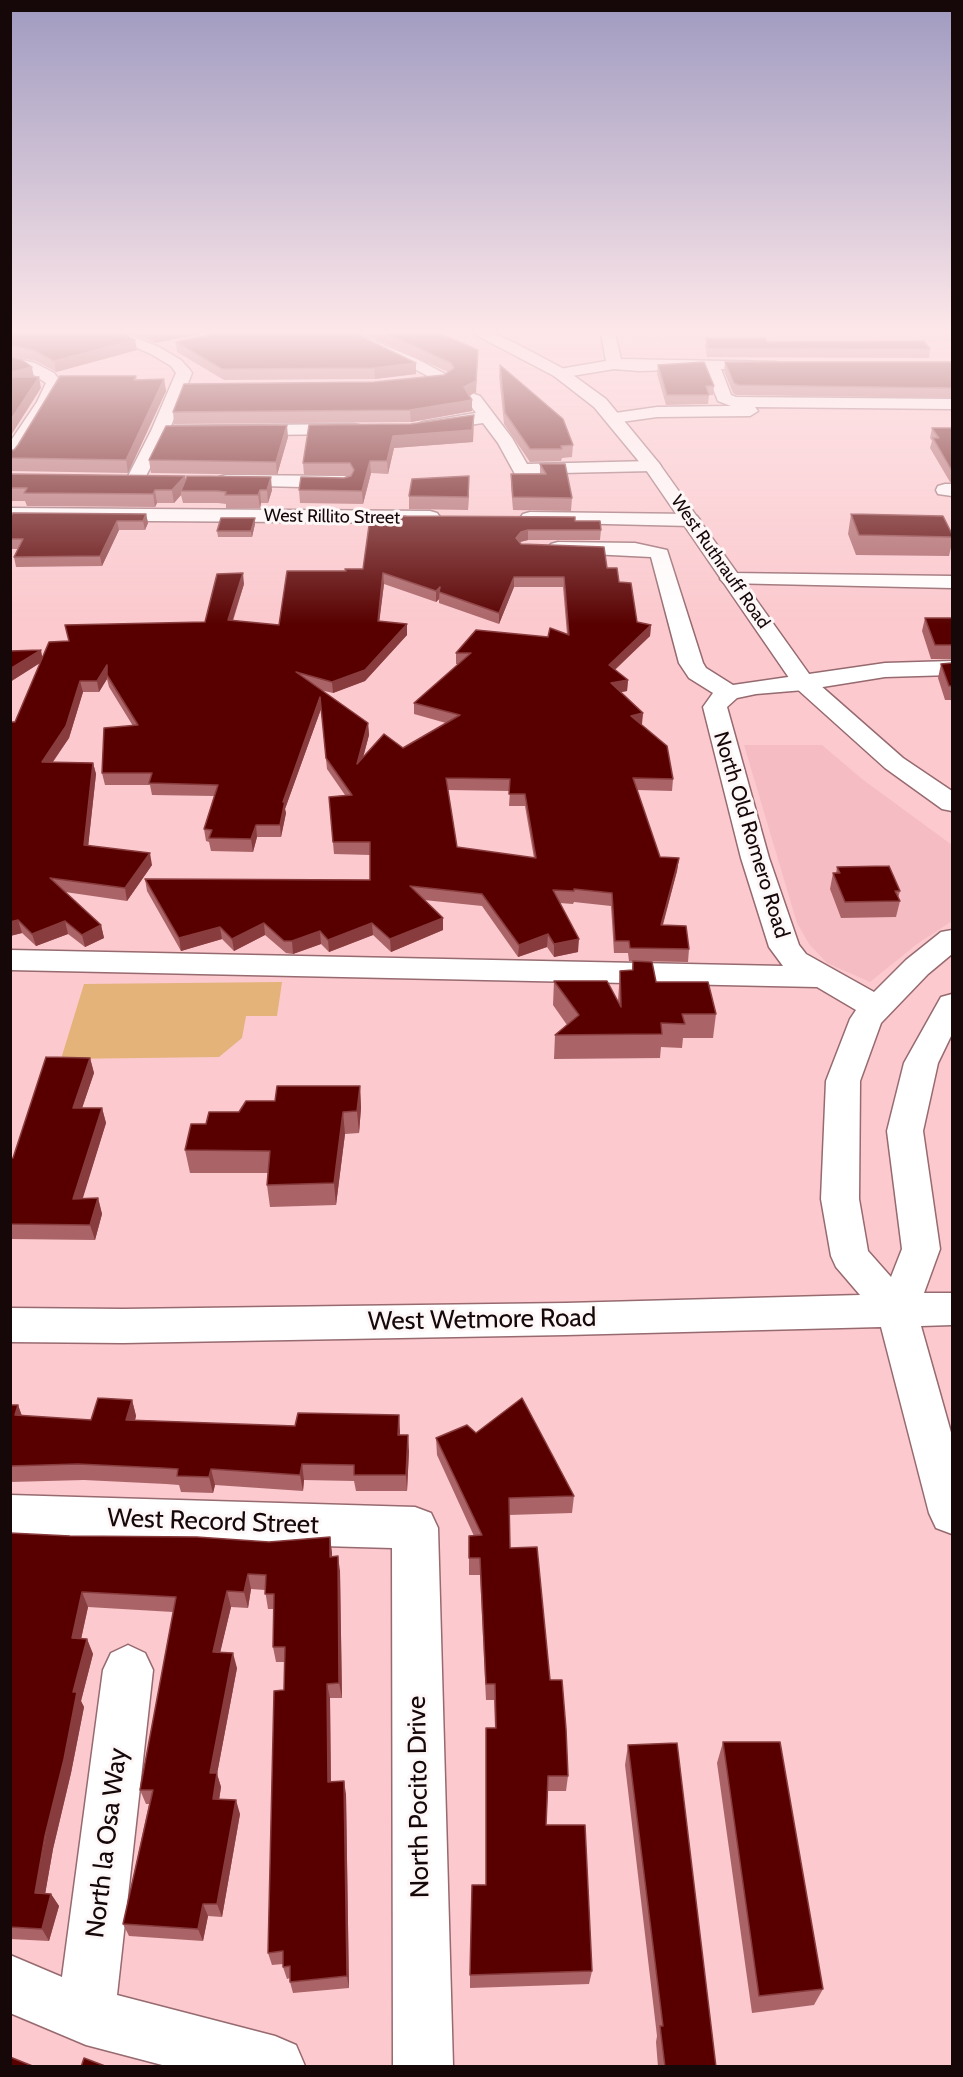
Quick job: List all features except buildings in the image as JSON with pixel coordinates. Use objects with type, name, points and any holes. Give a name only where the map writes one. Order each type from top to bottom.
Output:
[{"type":"street","points":[[10,456],[26,431]]},
{"type":"street","points":[[135,480],[160,431],[168,431]]},
{"type":"street","points":[[497,431],[506,442],[520,470],[652,466]]},
{"type":"street","name":"West Ruthrauff Road","points":[[624,431],[652,466],[804,683],[894,763],[952,803]]},
{"type":"street","points":[[111,480],[158,480]]},
{"type":"street","points":[[205,481],[344,482]]},
{"type":"street","name":"West Rillito Street","points":[[10,514],[448,518]]},
{"type":"street","points":[[507,518],[690,520]]},
{"type":"street","points":[[540,548],[653,551],[660,554],[691,663],[697,673],[729,693],[756,687],[804,683],[885,670],[952,668]]},
{"type":"street","points":[[731,579],[952,582]]},
{"type":"street","name":"North Old Romero Road","points":[[729,693],[720,699],[715,707],[758,868],[784,947],[795,961],[877,1008]]},
{"type":"street","points":[[952,939],[917,967],[866,1019],[843,1081],[840,1199],[850,1256],[897,1312],[952,1513]]},
{"type":"street","points":[[10,960],[820,977]]},
{"type":"street","points":[[897,1312],[921,1249],[905,1131],[921,1064],[952,1004]]},
{"type":"street","name":"West Wetmore Road","points":[[10,1325],[147,1326],[897,1312],[952,1309]]},
{"type":"street","name":"West Record Street","points":[[10,1516],[415,1528]]},
{"type":"street","name":"North Pocito Drive","points":[[415,1528],[423,2067]]},
{"type":"street","name":"North la Osa Way","points":[[86,2016],[128,1670]]},
{"type":"street","points":[[10,1984],[86,2016],[275,2067]]},
{"type":"shaded area","points":[[744,745],[822,745],[862,779],[952,845],[952,921],[917,944],[870,982],[827,963],[809,944],[797,923]]},
{"type":"shaded area","points":[[282,982],[277,1016],[246,1016],[242,1038],[219,1057],[61,1059],[84,984]]}]
